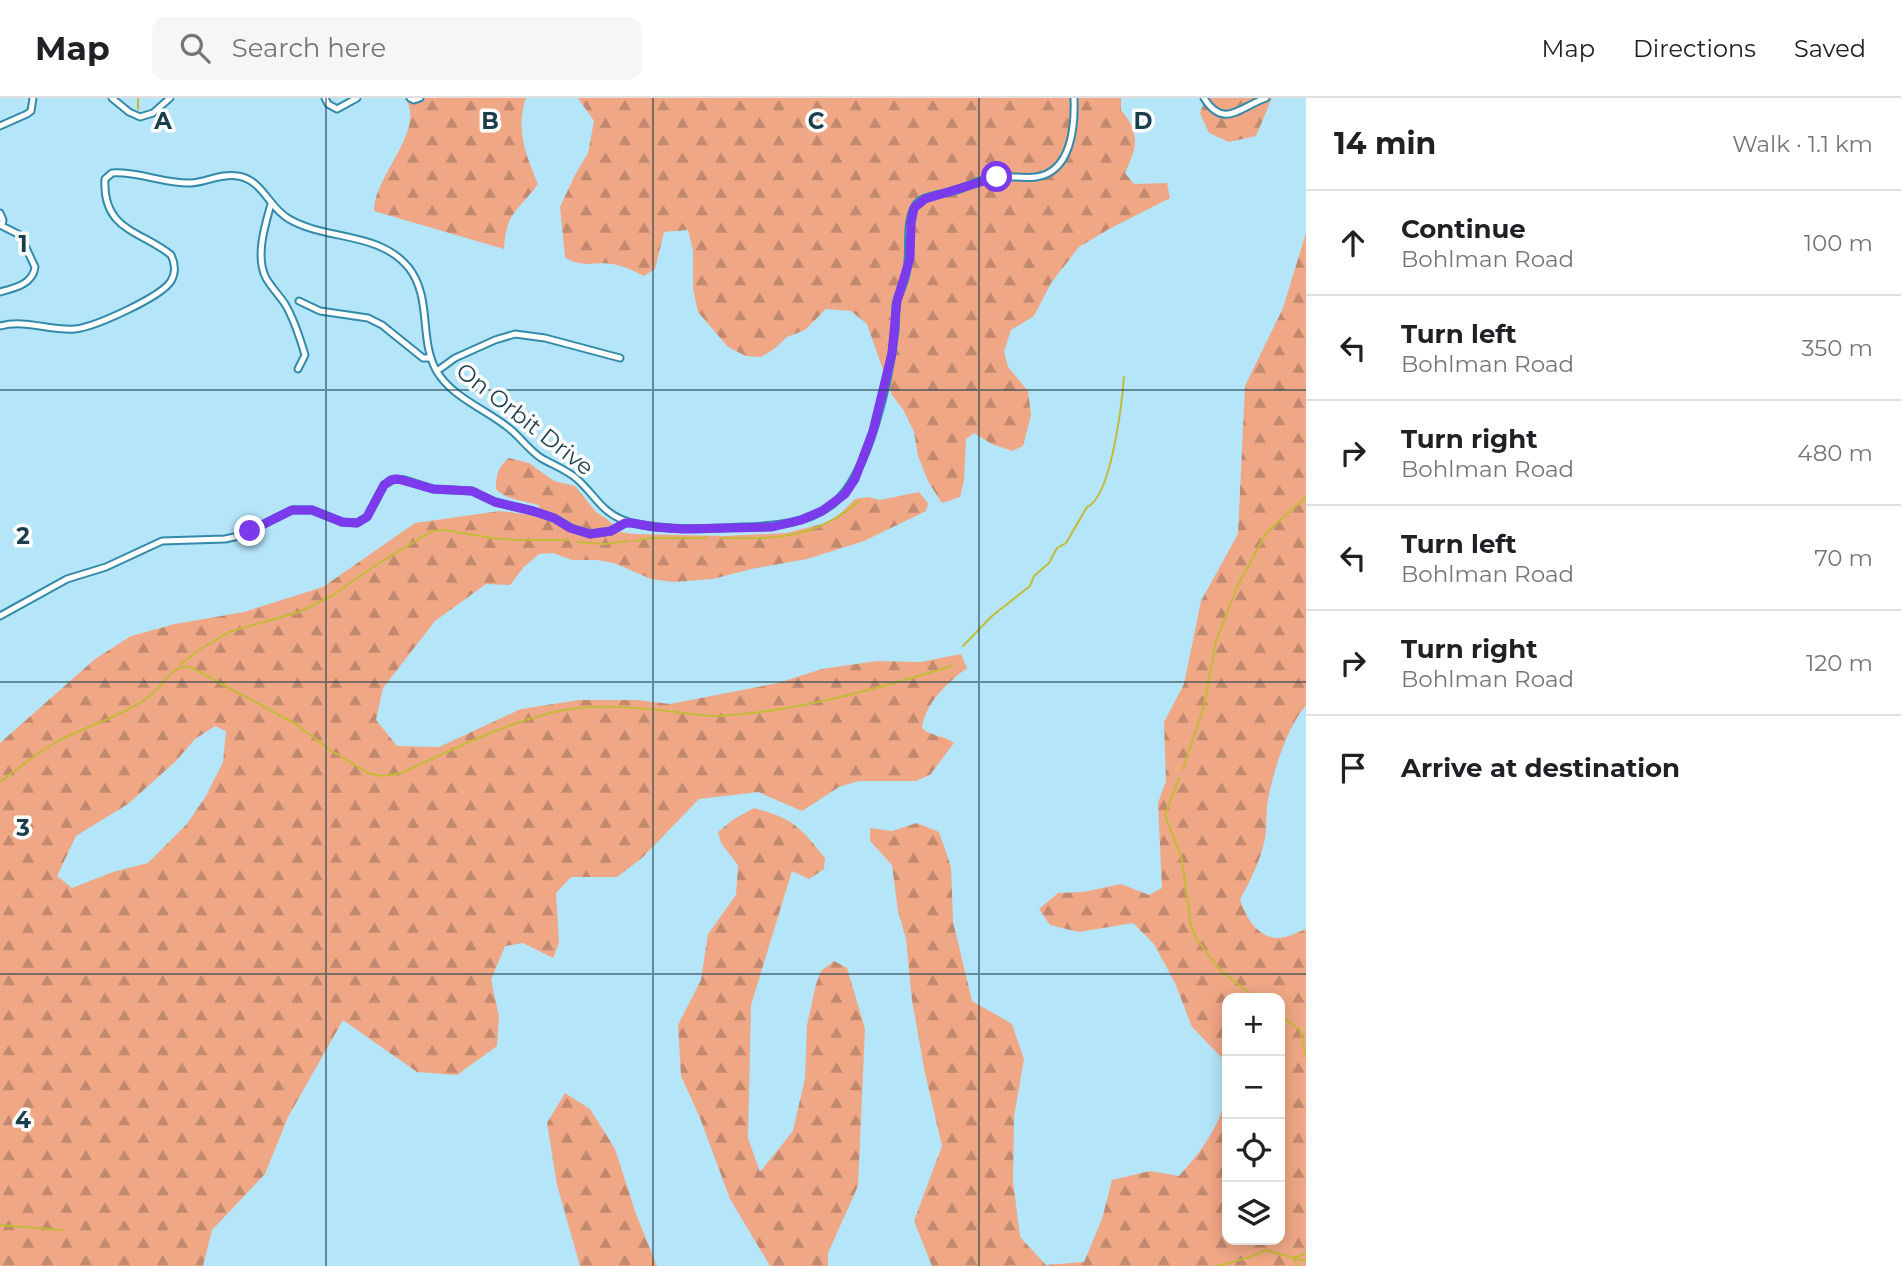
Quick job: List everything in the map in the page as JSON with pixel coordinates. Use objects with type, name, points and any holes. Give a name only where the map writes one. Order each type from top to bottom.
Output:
[{"type":"street","points":[[0,126],[31,111],[33,98]]},
{"type":"street","points":[[112,98],[140,117],[153,113],[170,98]]},
{"type":"street","points":[[326,98],[328,104],[337,109],[357,98]]},
{"type":"street","points":[[410,98],[420,98]]},
{"type":"street","points":[[0,616],[77,575],[106,567],[162,541],[239,536],[292,510],[312,510],[342,522],[357,523],[367,517],[384,485],[394,479],[433,489],[472,491],[495,502],[554,518],[570,528],[590,534],[611,531],[625,523],[683,529],[772,527],[801,520],[822,511],[845,494],[864,458],[873,431],[892,353],[897,301],[910,258],[914,208],[925,199],[989,178],[1034,177],[1049,172],[1067,151],[1072,135],[1074,98]]},
{"type":"street","points":[[1204,98],[1210,108],[1224,115],[1236,114],[1266,98]]},
{"type":"street","name":"On Orbit Drive","points":[[0,326],[20,323],[73,329],[93,326],[110,320],[169,284],[174,272],[171,255],[161,247],[128,231],[115,217],[105,187],[107,176],[112,173],[191,183],[236,175],[250,180],[262,189],[271,204],[287,218],[314,230],[357,237],[398,257],[409,269],[421,292],[431,358],[449,386],[504,425],[541,458],[579,480],[608,513],[632,523]]},
{"type":"street","points":[[271,204],[265,224],[262,263],[265,278],[287,307],[300,340],[304,355],[298,369]]},
{"type":"street","points":[[0,213],[3,220],[1,225],[20,235],[35,267],[31,278],[24,284],[0,292]]},
{"type":"street","points":[[299,302],[320,311],[368,318],[382,325],[423,358],[431,358]]},
{"type":"street","points":[[437,371],[455,358],[515,334],[545,338],[620,358]]},
{"type":"green space","points":[[405,98],[526,98],[522,121],[523,142],[538,184],[510,219],[504,249],[374,211],[376,197],[405,138],[409,124],[410,111]]},
{"type":"green space","points":[[578,98],[1121,98],[1121,110],[1132,126],[1135,141],[1125,173],[1134,184],[1167,183],[1170,198],[1079,247],[1051,283],[1034,316],[1011,330],[1004,352],[1008,367],[1028,391],[1031,415],[1023,446],[1012,451],[992,444],[974,433],[966,439],[964,480],[960,497],[942,503],[929,483],[918,456],[914,432],[904,411],[892,395],[867,324],[851,311],[826,309],[805,330],[787,337],[761,357],[746,356],[728,347],[698,312],[693,289],[693,250],[688,230],[664,232],[655,269],[644,276],[617,265],[583,264],[565,257],[560,207],[588,153],[594,121]]},
{"type":"green space","points":[[1206,98],[1272,98],[1256,136],[1229,142],[1209,133],[1200,113]]},
{"type":"green space","points":[[1306,233],[1306,706],[1293,725],[1281,753],[1269,795],[1263,847],[1240,899],[1253,925],[1270,937],[1281,938],[1306,929],[1306,1266],[932,1266],[914,1221],[942,1146],[912,1000],[906,939],[898,911],[892,865],[870,841],[870,828],[892,831],[917,823],[939,832],[951,867],[953,922],[972,1001],[1012,1024],[1024,1059],[1014,1117],[1013,1180],[1020,1237],[1046,1265],[1084,1262],[1102,1219],[1112,1180],[1150,1171],[1179,1176],[1208,1138],[1222,1109],[1222,1245],[1285,1245],[1285,993],[1222,993],[1222,1058],[1192,1027],[1175,983],[1154,944],[1133,923],[1079,932],[1050,925],[1039,909],[1058,893],[1083,892],[1121,884],[1149,895],[1162,888],[1158,803],[1166,781],[1164,722],[1184,684],[1201,601],[1238,534],[1245,386],[1283,308]]},
{"type":"green space","points":[[509,458],[529,463],[554,481],[575,486],[596,512],[620,532],[635,534],[724,536],[786,533],[826,523],[855,499],[868,497],[880,500],[919,492],[928,503],[926,511],[864,541],[807,559],[713,579],[673,582],[651,579],[614,563],[572,560],[553,553],[539,554],[510,585],[486,584],[435,621],[383,688],[376,720],[397,746],[439,747],[521,709],[579,700],[637,700],[670,704],[778,683],[822,669],[877,661],[921,662],[961,654],[967,668],[945,687],[933,702],[922,728],[954,743],[930,775],[916,781],[859,781],[839,787],[802,811],[758,792],[699,799],[642,858],[617,877],[571,877],[556,893],[559,943],[553,958],[523,943],[505,946],[491,980],[499,1016],[497,1046],[457,1075],[417,1072],[343,1020],[288,1117],[265,1174],[212,1230],[203,1266],[0,1266],[0,743],[95,659],[131,636],[175,624],[244,612],[323,587],[415,523],[500,511],[530,515],[540,506],[511,498],[496,489],[498,472]],"holes":[[[215,726],[226,731],[223,762],[206,796],[187,824],[148,863],[113,872],[72,888],[57,876],[76,836],[128,804],[176,761],[195,739]]]},
{"type":"green space","points":[[754,808],[795,825],[825,858],[824,869],[809,879],[792,871],[751,1005],[748,1138],[760,1172],[793,1131],[805,1078],[807,1025],[816,984],[821,971],[834,961],[847,968],[865,1029],[858,1186],[828,1253],[828,1266],[770,1266],[730,1199],[700,1118],[681,1076],[678,1025],[701,980],[708,934],[736,895],[738,865],[721,843],[718,832]]},
{"type":"green space","points":[[565,1093],[590,1109],[615,1149],[636,1214],[657,1266],[580,1266],[557,1185],[547,1123]]},
{"type":"waterway","points":[[138,98],[138,109]]},
{"type":"waterway","points":[[963,646],[992,616],[1030,586],[1034,576],[1049,563],[1057,548],[1066,543],[1087,507],[1103,487],[1114,448],[1124,377]]},
{"type":"waterway","points":[[1183,769],[1204,706],[1216,641],[1237,587],[1267,532],[1306,497]]},
{"type":"waterway","points":[[722,538],[778,537],[811,530],[843,514],[859,501]]},
{"type":"waterway","points":[[180,665],[229,632],[299,612],[333,595],[432,531],[444,530],[520,540],[569,540]]},
{"type":"waterway","points":[[634,541],[650,538],[707,538]]},
{"type":"waterway","points":[[577,542],[604,544],[628,541]]},
{"type":"waterway","points":[[0,782],[53,744],[138,704],[155,692],[179,668],[185,667],[192,668],[296,724],[330,750],[370,774],[383,776],[401,773],[505,727],[570,709],[610,707],[708,716],[748,714],[837,698],[952,666]]},
{"type":"waterway","points":[[1179,778],[1165,815],[1182,860],[1191,926],[1196,938],[1220,970],[1250,993]]},
{"type":"waterway","points":[[1285,1019],[1300,1030],[1306,1056]]},
{"type":"waterway","points":[[0,1225],[62,1230]]},
{"type":"waterway","points":[[1217,1266],[1265,1250],[1306,1261]]},
{"type":"waterway","points":[[1297,1266],[1294,1258],[1306,1253]]},
{"type":"route","points":[[250,531],[292,510],[312,510],[350,524],[360,522],[367,517],[386,482],[398,479],[433,489],[472,491],[495,502],[554,518],[570,528],[590,534],[611,531],[625,523],[683,529],[772,527],[801,520],[822,511],[845,494],[855,479],[873,431],[892,353],[897,301],[910,258],[914,208],[925,199],[997,177]]}]
